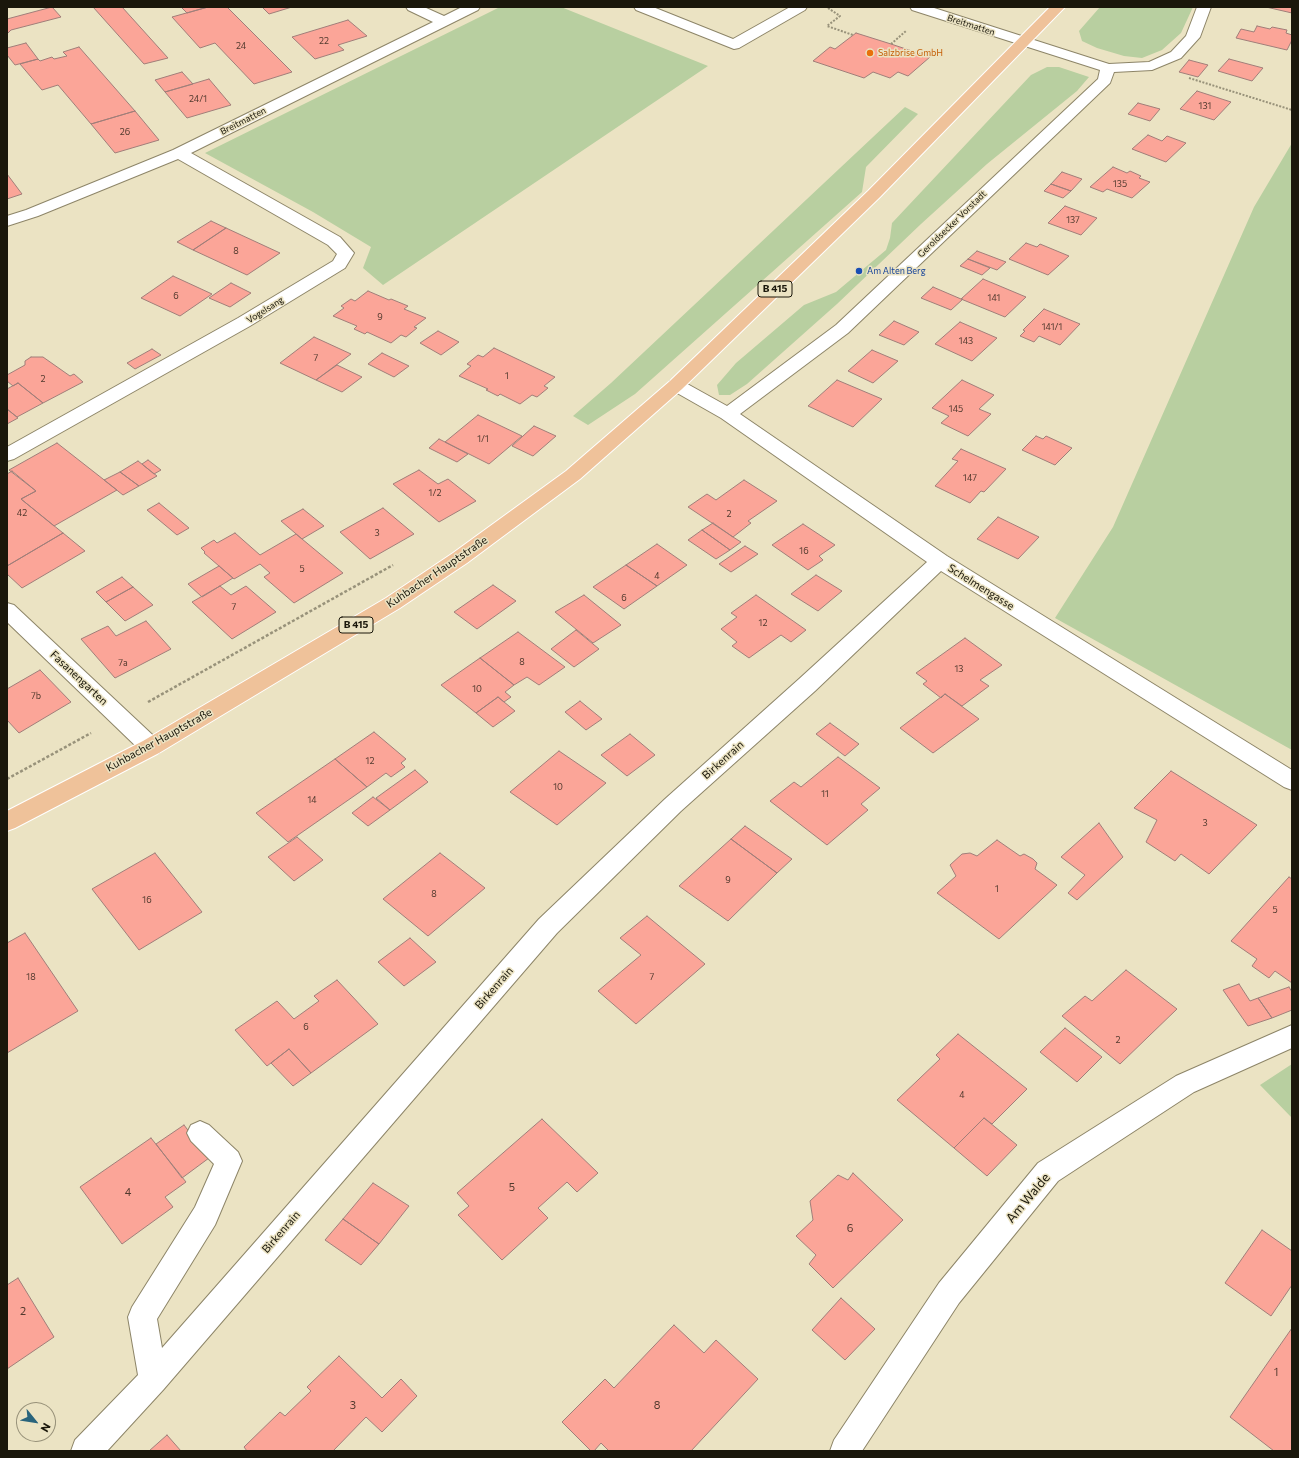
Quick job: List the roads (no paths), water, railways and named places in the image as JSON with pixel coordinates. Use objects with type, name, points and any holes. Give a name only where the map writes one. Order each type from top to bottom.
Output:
[{"type":"main road","name":"B 415","points":[[676,385],[874,194],[1058,7]]},
{"type":"main road","name":"Kuhbacher Hauptstraße","points":[[7,822],[151,746],[393,602],[460,558],[573,475],[676,385]]},
{"type":"street","points":[[414,7],[443,21]]},
{"type":"street","name":"Breitmatten","points":[[7,221],[40,210],[179,153],[473,7]]},
{"type":"street","points":[[641,7],[734,45],[800,7]]},
{"type":"street","name":"Breitmatten","points":[[918,7],[1024,42]]},
{"type":"street","points":[[1024,42],[1108,68],[1152,66],[1176,55],[1193,37],[1204,7]]},
{"type":"street","name":"Geroldsecker Vorstadt","points":[[728,414],[842,329],[1105,80],[1108,68]]},
{"type":"street","name":"Vogelsang","points":[[7,455],[244,322],[339,264],[346,253],[334,241],[179,153]]},
{"type":"street","name":"Schelmengasse","points":[[676,385],[728,414],[940,561],[1292,781]]},
{"type":"street","name":"Birkenrain","points":[[86,1451],[153,1380],[548,926],[673,804],[807,685],[940,561]]},
{"type":"street","name":"Fasanengarten","points":[[7,610],[151,746]]},
{"type":"street","name":"Am Walde","points":[[846,1451],[949,1294],[1048,1172],[1185,1084],[1292,1036]]},
{"type":"street","points":[[153,1380],[142,1317],[205,1216],[229,1161],[200,1133]]},
{"type":"place","name":"Salzbrise GmbH","points":[[870,53]]},
{"type":"place","name":"Am Alten Berg","points":[[859,271]]}]
